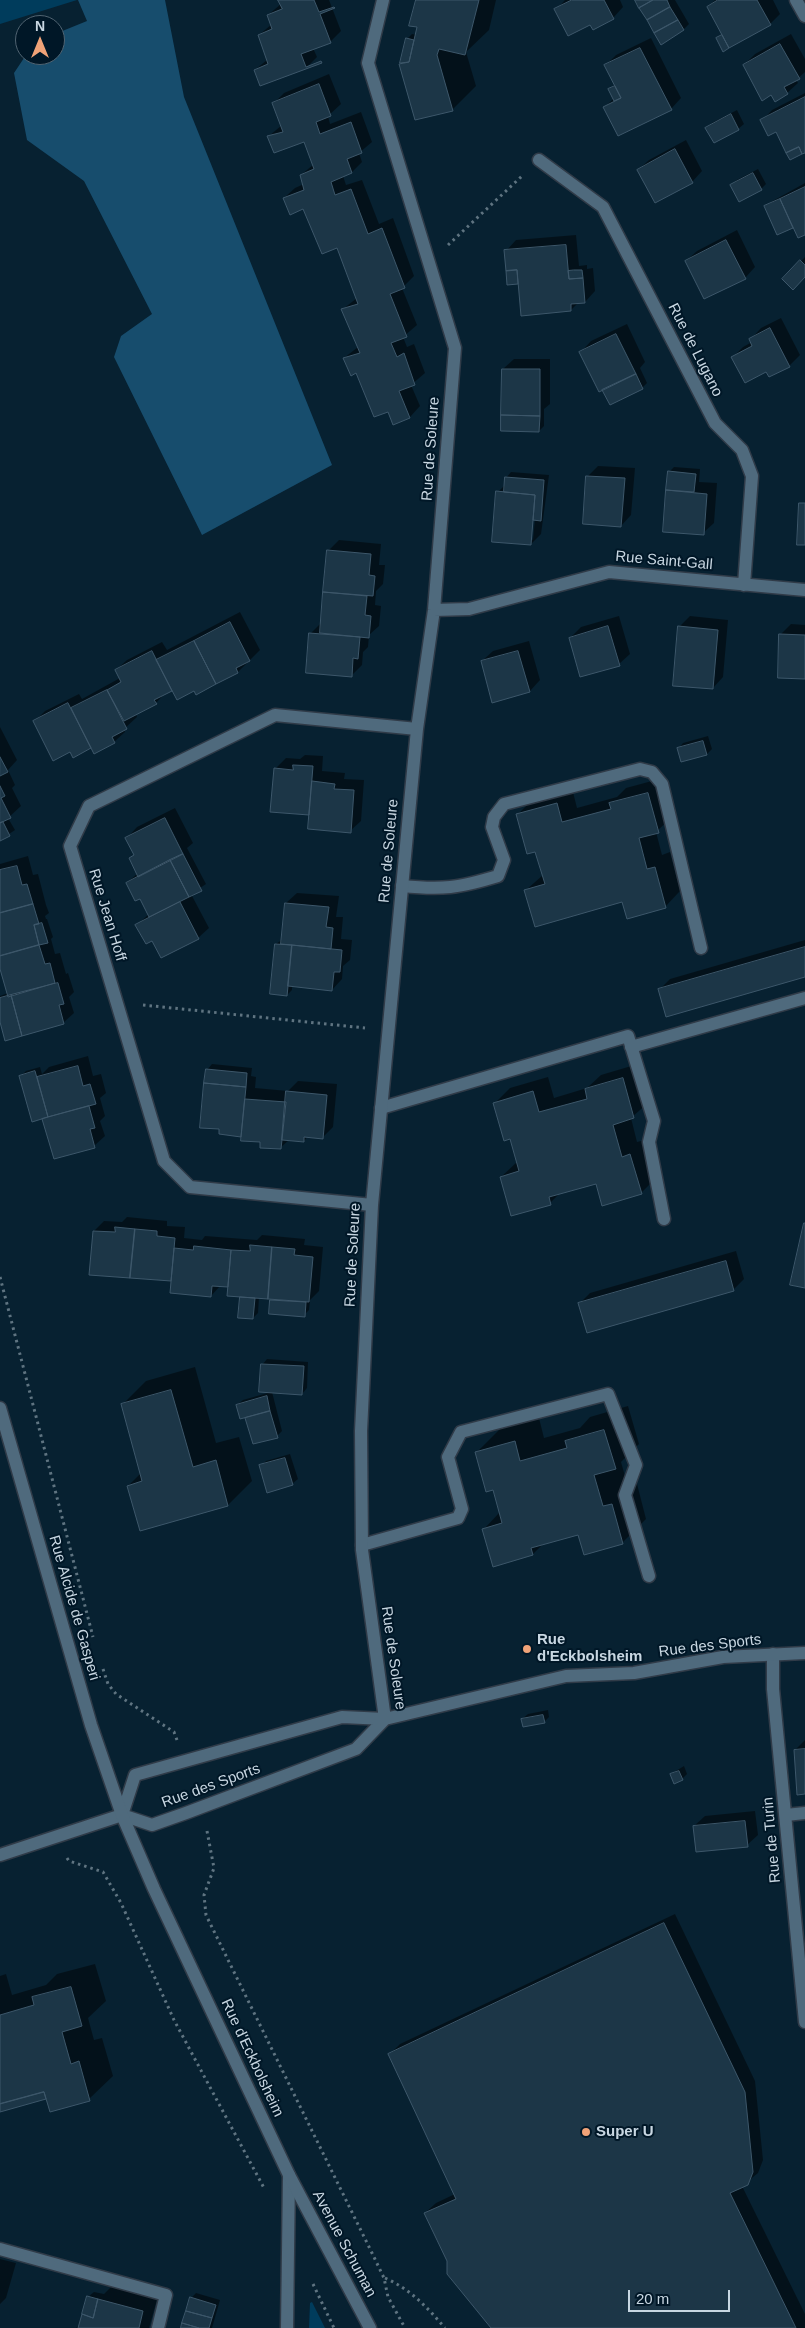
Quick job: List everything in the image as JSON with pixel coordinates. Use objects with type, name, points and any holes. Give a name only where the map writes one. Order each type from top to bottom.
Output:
[{"type":"street","name":"Rue de Soleure","points":[[383,0],[368,64],[454,348],[434,610],[417,729],[372,1204],[361,1431],[362,1545],[385,1719]]},
{"type":"street","points":[[796,0],[805,16]]},
{"type":"street","name":"Rue de Lugano","points":[[539,160],[603,207],[715,423],[742,450],[752,476],[744,585]]},
{"type":"street","name":"Rue Saint-Gall","points":[[434,610],[469,609],[609,572],[805,590]]},
{"type":"street","name":"Rue Jean Hoff","points":[[372,1204],[190,1187],[164,1161],[70,846],[89,806],[275,715],[417,729]]},
{"type":"street","points":[[402,886],[434,890],[462,887],[498,876],[504,860],[492,827],[494,817],[504,804],[640,769],[652,772],[662,784],[701,948]]},
{"type":"street","points":[[631,1047],[805,998]]},
{"type":"street","points":[[381,1108],[628,1036],[654,1121],[649,1142],[664,1219]]},
{"type":"street","points":[[362,1545],[458,1518],[462,1509],[448,1458],[461,1432],[608,1394],[636,1465],[625,1495],[649,1576]]},
{"type":"street","name":"Rue Alcide de Gasperi","points":[[0,1408],[91,1725],[122,1815]]},
{"type":"street","name":"Rue des Sports","points":[[385,1719],[356,1748],[186,1813],[152,1825],[122,1815],[135,1775],[342,1717],[385,1719],[566,1676],[634,1673],[723,1657],[805,1653]]},
{"type":"street","name":"Rue de Turin","points":[[772,1654],[772,1689],[786,1815],[805,2022]]},
{"type":"street","points":[[786,1815],[805,1813]]},
{"type":"street","points":[[0,1855],[53,1836],[122,1815]]},
{"type":"street","name":"Rue d'Eckbolsheim","points":[[122,1815],[158,1898],[289,2175],[287,2328]]},
{"type":"street","name":"Avenue Schuman","points":[[289,2175],[370,2328]]},
{"type":"street","points":[[0,2249],[166,2295],[158,2328]]},
{"type":"path","points":[[428,262],[539,160]]},
{"type":"path","points":[[119,1011],[141,1005],[388,1030]]},
{"type":"path","points":[[0,1277],[95,1644]]},
{"type":"path","points":[[100,1663],[108,1684],[116,1694],[174,1732]]},
{"type":"path","points":[[53,1836],[69,1861],[102,1872],[121,1904],[174,2020],[267,2193]]},
{"type":"path","points":[[211,1842],[214,1868],[204,1895],[206,1915],[384,2278],[388,2296],[405,2328]]},
{"type":"path","points":[[310,2278],[334,2328]]},
{"type":"path","points":[[384,2278],[399,2285],[417,2298],[445,2328]]},
{"type":"shaded area","points":[[0,0],[77,0],[29,15],[15,15],[15,19],[0,24]]},
{"type":"shaded area","points":[[78,0],[165,0],[184,97],[332,465],[202,535],[114,357],[121,336],[152,314],[84,181],[27,140],[14,73],[19,65],[65,65],[65,30],[87,21]]},
{"type":"shaded area","points":[[312,2302],[325,2328],[309,2328],[310,2303]]},
{"type":"building","points":[[278,0],[314,0],[319,12],[334,7],[320,14],[331,43],[301,54],[306,67],[321,61],[322,63],[260,86],[254,70],[268,64],[258,35],[272,29],[267,15],[282,9]]},
{"type":"building","points":[[416,0],[479,0],[465,55],[439,49],[437,55],[453,111],[415,120],[399,64],[409,62],[417,27],[409,26]]},
{"type":"building","points":[[572,0],[604,0],[614,19],[593,30],[590,25],[568,36],[554,9]]},
{"type":"building","points":[[635,0],[653,0],[639,8]]},
{"type":"building","points":[[653,0],[667,0],[670,7],[647,20],[639,8]]},
{"type":"building","points":[[718,0],[757,0],[771,25],[729,48],[707,7]]},
{"type":"building","points":[[670,7],[678,20],[654,33],[647,20]]},
{"type":"building","points":[[678,20],[684,30],[661,45],[654,33]]},
{"type":"building","points":[[722,35],[729,48],[723,52],[716,38]]},
{"type":"building","points":[[406,38],[414,40],[409,62],[400,63]]},
{"type":"building","points":[[780,44],[800,79],[784,87],[788,94],[775,102],[771,95],[762,101],[743,65]]},
{"type":"building","points":[[640,48],[672,110],[618,136],[603,107],[621,98],[604,65]]},
{"type":"building","points":[[319,84],[331,116],[316,122],[320,134],[351,122],[362,153],[347,159],[352,173],[331,182],[335,195],[351,189],[368,234],[382,228],[405,288],[390,294],[407,337],[391,343],[397,357],[404,353],[415,385],[399,391],[410,418],[393,425],[388,412],[374,417],[356,373],[351,376],[343,358],[360,353],[341,309],[358,304],[337,248],[322,254],[303,209],[290,215],[283,198],[304,190],[300,175],[314,169],[304,142],[274,153],[267,136],[283,132],[272,103]]},
{"type":"building","points":[[615,86],[621,98],[614,101],[608,89]]},
{"type":"building","points":[[805,97],[805,153],[802,154],[799,147],[786,153],[776,132],[768,136],[760,120]]},
{"type":"building","points":[[731,114],[739,130],[714,143],[705,128]]},
{"type":"building","points":[[799,147],[802,154],[790,160],[786,153]]},
{"type":"building","points":[[675,149],[693,183],[655,203],[637,170]]},
{"type":"building","points":[[753,173],[762,190],[739,202],[730,185]]},
{"type":"building","points":[[805,187],[805,235],[798,238],[780,199]]},
{"type":"building","points":[[780,199],[793,228],[777,235],[764,206]]},
{"type":"building","points":[[726,240],[746,279],[704,299],[685,261]]},
{"type":"building","points":[[566,245],[569,279],[583,278],[585,303],[571,304],[571,311],[521,316],[517,270],[506,271],[504,250]]},
{"type":"building","points":[[800,260],[805,265],[805,277],[793,290],[782,279]]},
{"type":"building","points":[[517,270],[518,284],[507,285],[506,271]]},
{"type":"building","points":[[582,270],[583,278],[569,279],[568,271]]},
{"type":"building","points":[[770,328],[790,367],[769,377],[766,372],[745,383],[731,357],[752,346],[749,339]]},
{"type":"building","points":[[616,334],[636,374],[599,392],[579,352]]},
{"type":"building","points":[[502,369],[540,369],[540,416],[501,415]]},
{"type":"building","points":[[636,374],[643,389],[610,405],[602,390]]},
{"type":"building","points":[[501,415],[540,416],[539,432],[501,431]]},
{"type":"building","points":[[668,471],[696,474],[694,492],[666,490]]},
{"type":"building","points":[[586,476],[625,478],[621,527],[583,524]]},
{"type":"building","points":[[505,477],[544,480],[541,521],[533,520],[535,495],[504,492]]},
{"type":"building","points":[[666,490],[707,494],[704,535],[663,532]]},
{"type":"building","points":[[496,491],[535,495],[531,545],[492,542]]},
{"type":"building","points":[[799,503],[805,503],[805,545],[797,545]]},
{"type":"building","points":[[327,550],[371,554],[369,575],[375,576],[373,596],[323,592]]},
{"type":"building","points":[[323,592],[367,596],[365,615],[371,616],[369,638],[320,633]]},
{"type":"building","points":[[230,622],[250,661],[236,668],[238,673],[216,684],[194,641]]},
{"type":"building","points":[[608,626],[620,666],[580,677],[569,638]]},
{"type":"building","points":[[678,626],[718,630],[713,689],[673,686]]},
{"type":"building","points":[[309,633],[360,637],[358,659],[353,658],[352,677],[306,673]]},
{"type":"building","points":[[779,634],[805,635],[805,679],[778,678]]},
{"type":"building","points":[[194,641],[216,684],[196,695],[194,691],[177,700],[156,660]]},
{"type":"building","points":[[152,651],[172,691],[154,700],[157,704],[124,721],[107,690],[121,682],[115,670]]},
{"type":"building","points":[[518,651],[530,692],[492,703],[481,661]]},
{"type":"building","points":[[107,690],[127,729],[112,737],[115,743],[94,754],[71,708]]},
{"type":"building","points":[[68,703],[91,748],[73,758],[70,752],[53,761],[33,721]]},
{"type":"building","points":[[703,741],[707,755],[681,762],[677,748]]},
{"type":"building","points":[[0,757],[8,772],[0,776]]},
{"type":"building","points":[[293,765],[313,766],[309,815],[270,812],[274,768],[293,770]]},
{"type":"building","points":[[312,781],[335,784],[334,789],[354,790],[351,833],[308,829]]},
{"type":"building","points":[[0,786],[5,796],[1,798],[11,818],[0,823]]},
{"type":"building","points":[[648,793],[659,833],[639,838],[647,869],[655,867],[666,908],[627,919],[622,902],[535,927],[524,890],[545,884],[535,852],[527,854],[516,814],[557,803],[562,822],[611,809],[609,803]]},
{"type":"building","points":[[165,818],[183,854],[138,877],[129,858],[134,855],[125,838]]},
{"type":"building","points":[[3,822],[10,836],[0,841],[0,823]]},
{"type":"building","points":[[183,854],[202,891],[189,897],[170,860]]},
{"type":"building","points":[[170,860],[189,897],[149,917],[140,899],[135,901],[126,883]]},
{"type":"building","points":[[17,866],[22,885],[27,884],[33,904],[0,913],[0,870]]},
{"type":"building","points":[[180,902],[199,939],[161,958],[152,941],[146,944],[135,925]]},
{"type":"building","points":[[285,903],[329,907],[326,927],[333,928],[331,949],[281,944]]},
{"type":"building","points":[[33,904],[39,924],[34,925],[39,945],[0,956],[0,913]]},
{"type":"building","points":[[42,923],[48,943],[39,945],[34,925]]},
{"type":"building","points":[[275,944],[292,945],[287,996],[270,994]]},
{"type":"building","points":[[39,945],[45,964],[50,963],[55,983],[8,997],[0,969],[0,956]]},
{"type":"building","points":[[292,945],[342,950],[340,972],[334,972],[332,991],[288,986]]},
{"type":"building","points":[[805,947],[805,977],[666,1017],[658,989]]},
{"type":"building","points":[[58,983],[64,1004],[59,1005],[64,1024],[22,1036],[11,995]]},
{"type":"building","points":[[11,995],[22,1036],[5,1041],[0,1022],[0,998]]},
{"type":"building","points":[[78,1066],[83,1086],[90,1084],[96,1104],[48,1117],[37,1077]]},
{"type":"building","points":[[206,1069],[247,1073],[246,1087],[204,1083]]},
{"type":"building","points":[[35,1071],[48,1117],[32,1122],[19,1076]]},
{"type":"building","points":[[623,1078],[634,1118],[613,1125],[622,1157],[630,1154],[642,1194],[602,1206],[596,1184],[549,1197],[551,1205],[511,1216],[500,1177],[519,1171],[510,1139],[504,1141],[493,1103],[533,1091],[539,1112],[587,1099],[585,1089]]},
{"type":"building","points":[[204,1083],[246,1087],[241,1137],[219,1134],[219,1129],[200,1128]]},
{"type":"building","points":[[286,1091],[327,1095],[323,1139],[304,1137],[304,1142],[282,1140]]},
{"type":"building","points":[[245,1099],[286,1102],[281,1149],[260,1148],[260,1142],[241,1141]]},
{"type":"building","points":[[89,1106],[95,1128],[90,1129],[95,1148],[54,1159],[42,1119]]},
{"type":"building","points":[[805,1223],[805,1288],[790,1285]]},
{"type":"building","points":[[115,1227],[135,1229],[130,1278],[89,1275],[93,1231],[115,1232]]},
{"type":"building","points":[[135,1229],[157,1231],[157,1236],[175,1238],[171,1281],[130,1278]]},
{"type":"building","points":[[250,1245],[272,1247],[268,1299],[227,1296],[231,1250],[250,1251]]},
{"type":"building","points":[[194,1246],[231,1250],[228,1287],[212,1286],[211,1297],[170,1293],[174,1248],[193,1250]]},
{"type":"building","points":[[272,1247],[295,1249],[294,1255],[313,1257],[309,1302],[268,1299]]},
{"type":"building","points":[[726,1261],[734,1291],[587,1333],[578,1303]]},
{"type":"building","points":[[240,1297],[255,1298],[253,1319],[238,1318]]},
{"type":"building","points":[[270,1300],[306,1302],[305,1317],[269,1314]]},
{"type":"building","points":[[261,1364],[304,1366],[302,1395],[259,1392]]},
{"type":"building","points":[[171,1390],[193,1467],[216,1460],[228,1506],[140,1531],[127,1486],[142,1481],[121,1404]]},
{"type":"building","points":[[267,1396],[270,1411],[240,1419],[236,1405]]},
{"type":"building","points":[[270,1411],[278,1438],[253,1444],[245,1418]]},
{"type":"building","points":[[604,1430],[616,1469],[594,1475],[603,1506],[612,1504],[623,1544],[584,1555],[578,1535],[531,1548],[533,1555],[493,1567],[482,1529],[502,1523],[493,1490],[486,1492],[475,1452],[515,1441],[520,1461],[567,1448],[565,1441]]},
{"type":"building","points":[[285,1458],[293,1485],[267,1493],[259,1465]]},
{"type":"building","points":[[543,1715],[545,1723],[523,1727],[521,1719]]},
{"type":"building","points":[[805,1749],[805,1794],[797,1795],[794,1750]]},
{"type":"building","points":[[679,1771],[683,1780],[674,1784],[670,1774]]},
{"type":"building","points":[[745,1821],[748,1847],[696,1852],[693,1826]]},
{"type":"building","name":"Super U","points":[[664,1923],[745,2092],[753,2172],[748,2185],[730,2193],[796,2328],[491,2328],[447,2274],[447,2261],[424,2213],[456,2199],[388,2054]]},
{"type":"building","points":[[71,1987],[82,2026],[62,2032],[71,2064],[79,2061],[90,2101],[50,2112],[44,2092],[0,2104],[0,2015],[34,2005],[32,1997]]},
{"type":"building","points":[[44,2092],[46,2099],[0,2112],[0,2104]]},
{"type":"building","points":[[87,2296],[98,2299],[93,2318],[82,2314]]},
{"type":"building","points":[[190,2297],[216,2305],[212,2318],[186,2311]]},
{"type":"building","points":[[98,2299],[143,2311],[139,2328],[78,2328],[82,2314],[93,2318]]},
{"type":"building","points":[[186,2311],[212,2318],[209,2328],[199,2328],[182,2323]]},
{"type":"building","points":[[182,2323],[199,2328],[181,2328]]},
{"type":"place","name":"Rue d'Eckbolsheim","points":[[527,1649]]},
{"type":"place","name":"Super U","points":[[586,2132]]}]
